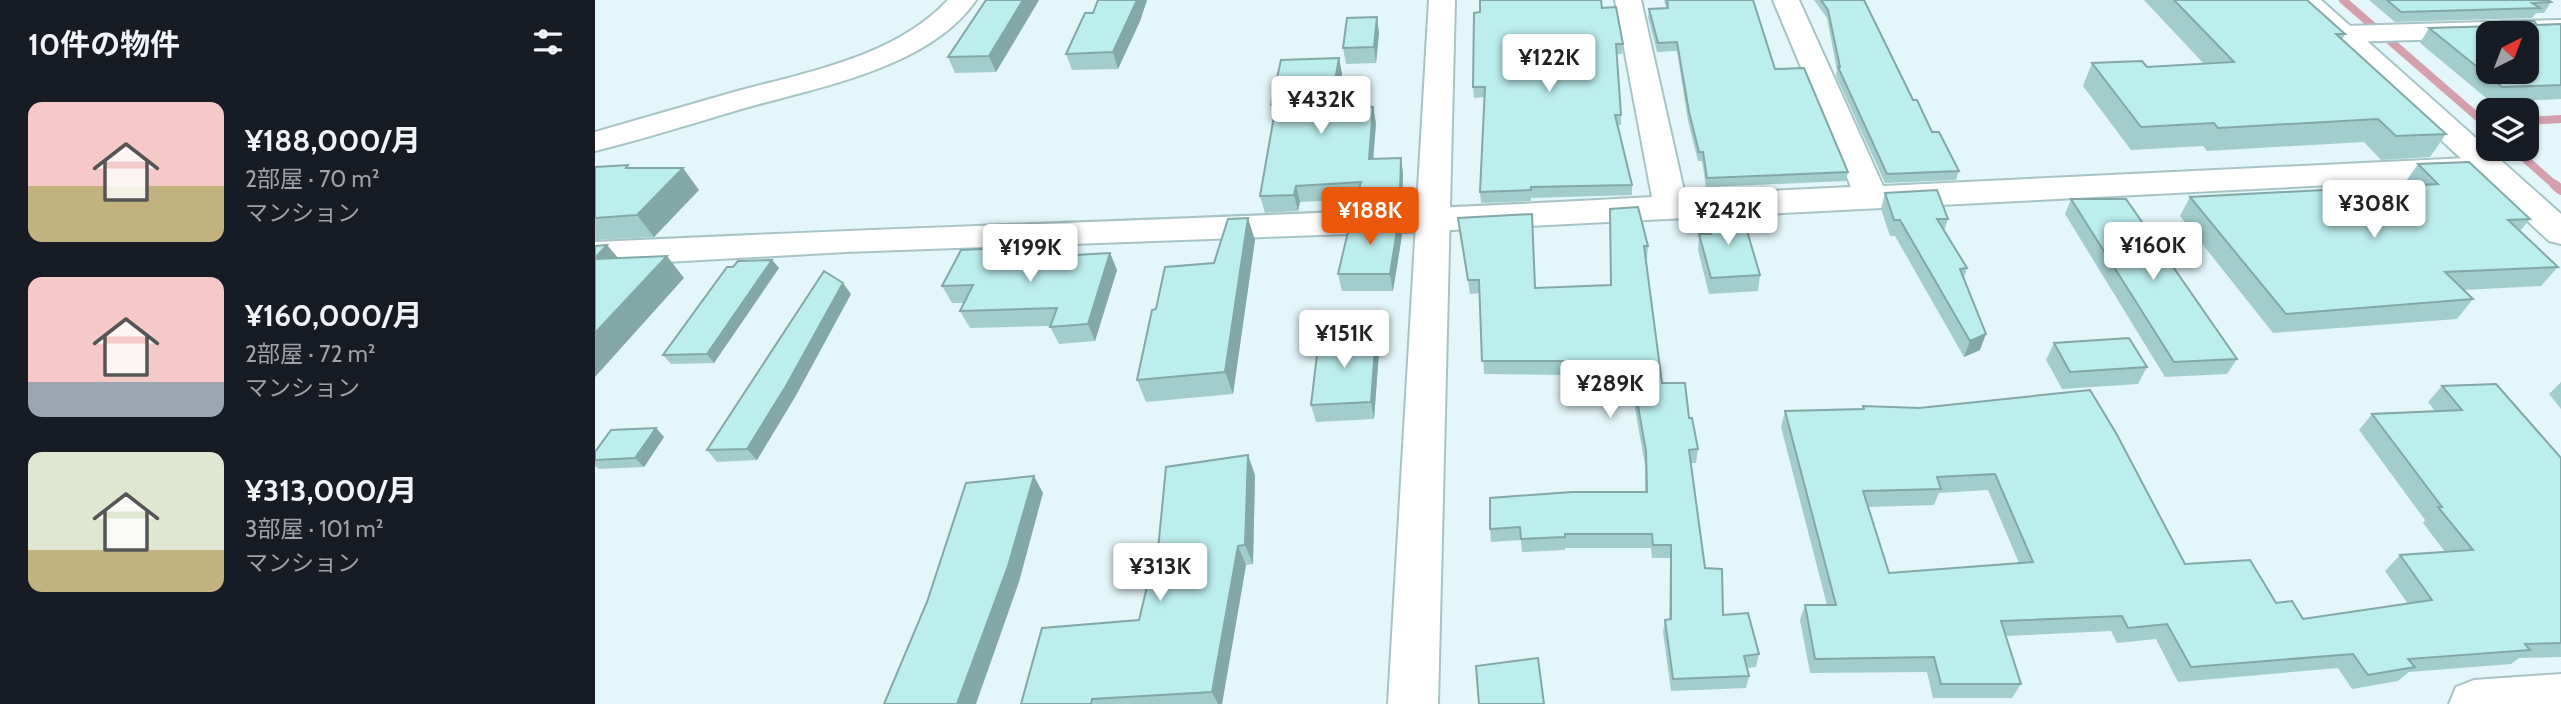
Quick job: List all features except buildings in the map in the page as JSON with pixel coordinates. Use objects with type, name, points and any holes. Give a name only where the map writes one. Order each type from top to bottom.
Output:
[{"type":"street","points":[[595,142],[831,73],[890,51],[926,33],[963,0]]},
{"type":"street","points":[[1413,704],[1442,0]]},
{"type":"street","points":[[1628,0],[1671,206]]},
{"type":"street","points":[[1786,0],[1872,197]]},
{"type":"street","points":[[2305,0],[2561,233]]},
{"type":"street","points":[[2344,34],[2561,28]]},
{"type":"street","points":[[595,254],[846,241],[1433,220],[2489,167]]},
{"type":"street","points":[[2474,704],[2561,698]]},
{"type":"waterway","points":[[2343,0],[2476,116]]},
{"type":"waterway","points":[[2539,120],[2561,119]]},
{"type":"waterway","points":[[2528,161],[2557,187]]},
{"type":"waterway","points":[[2555,185],[2561,190]]}]
